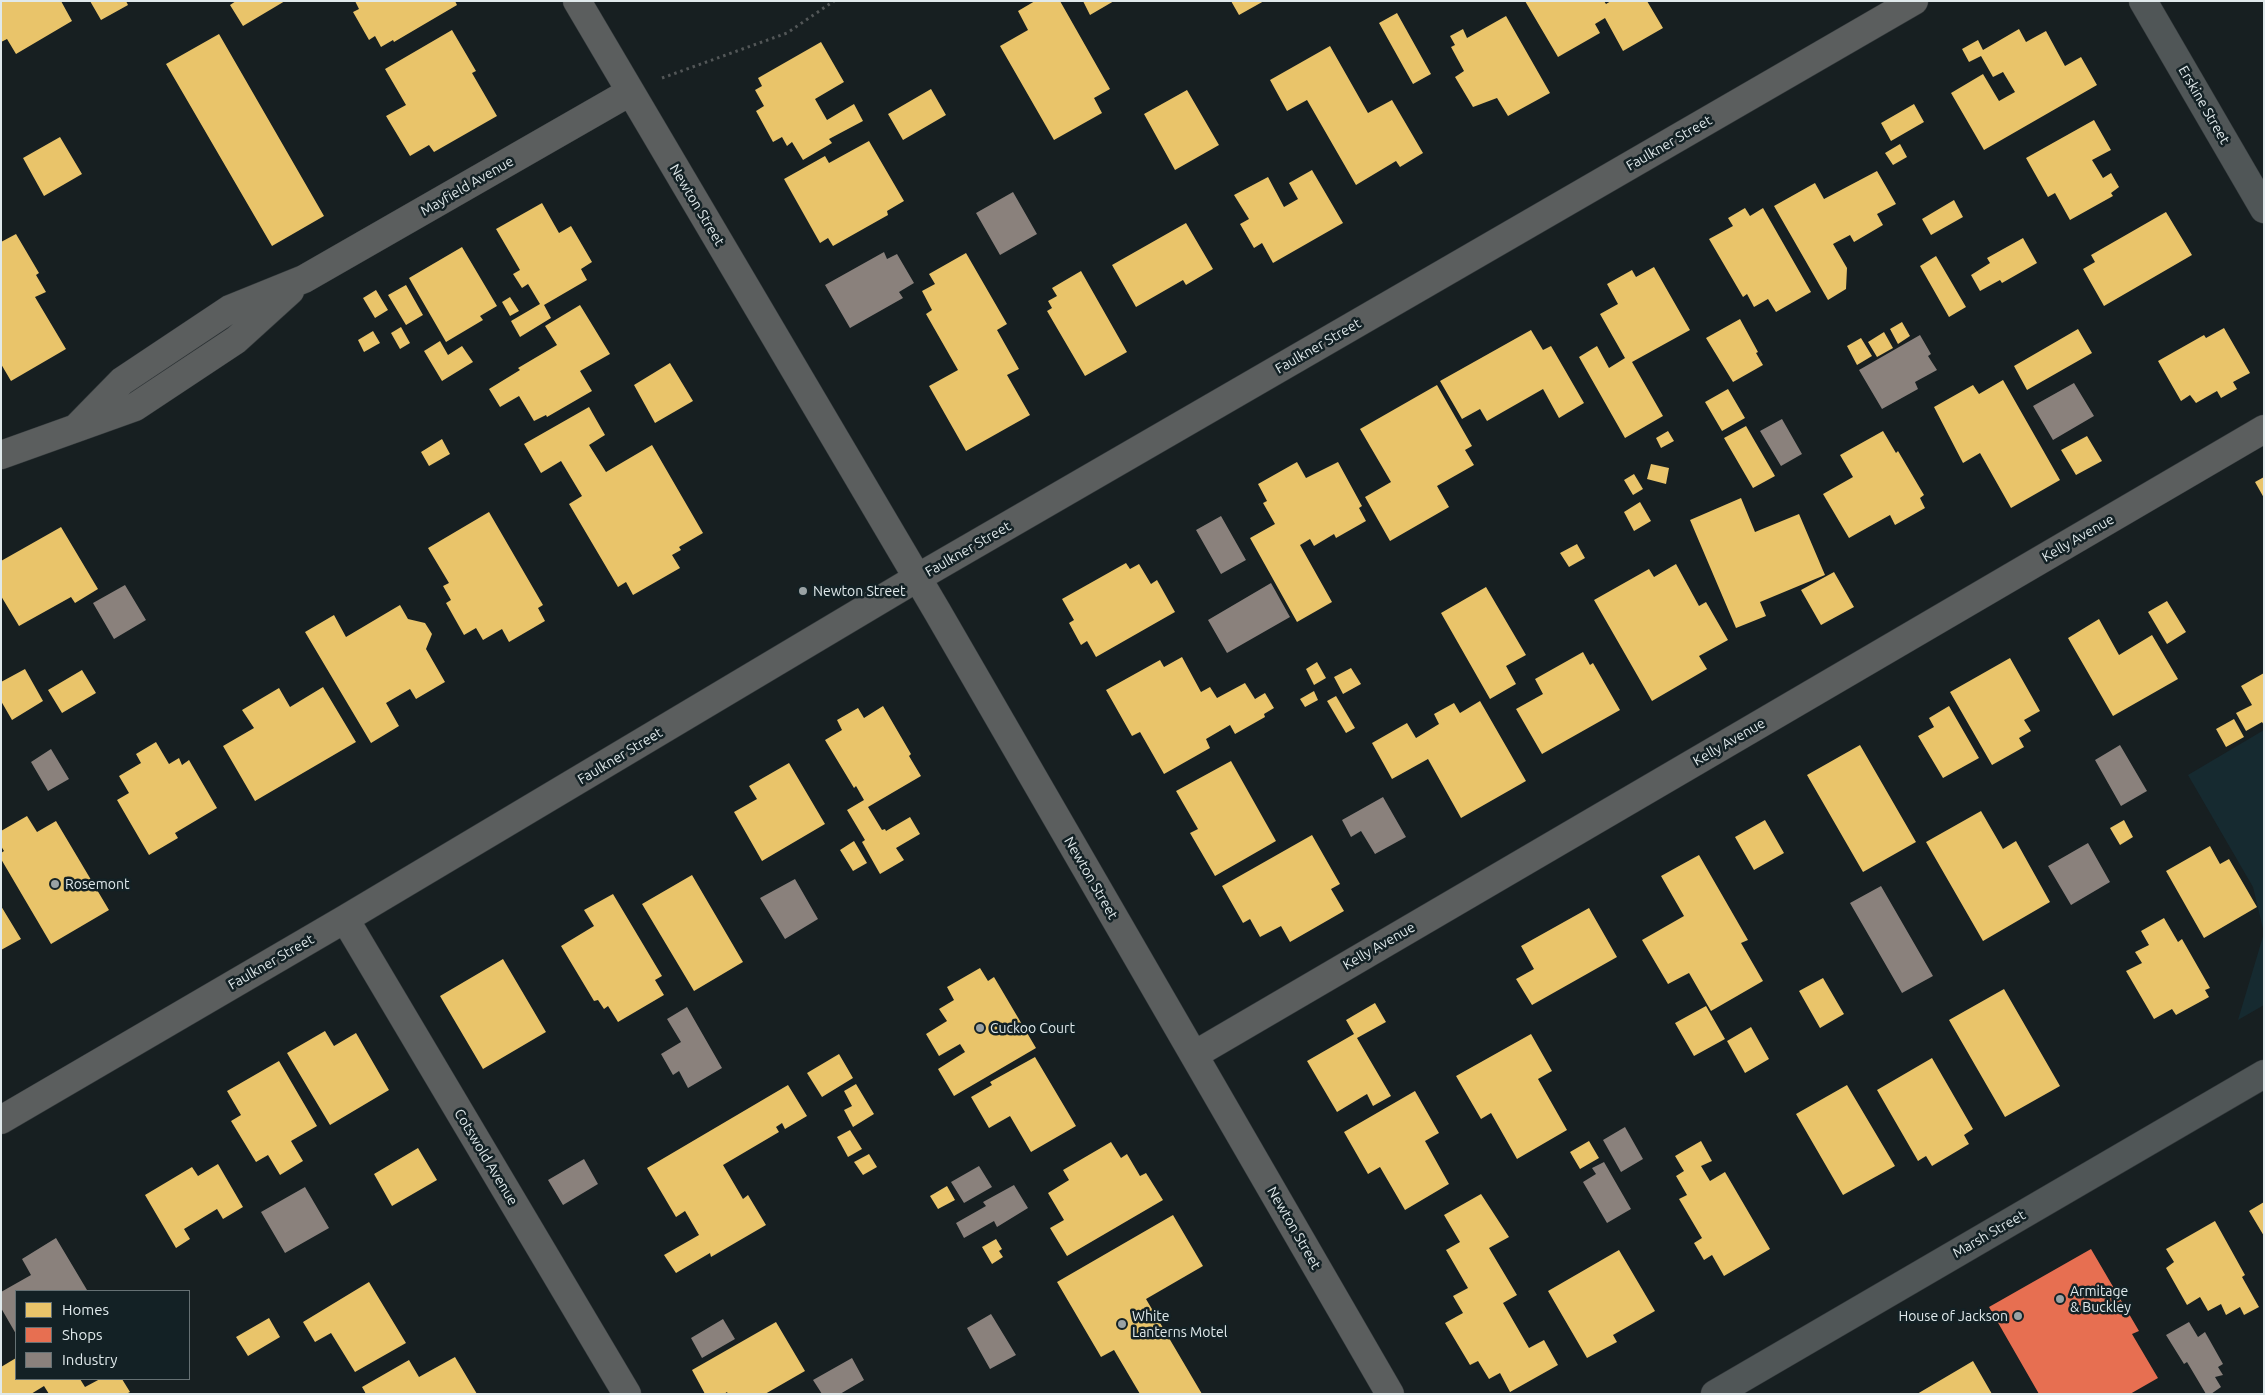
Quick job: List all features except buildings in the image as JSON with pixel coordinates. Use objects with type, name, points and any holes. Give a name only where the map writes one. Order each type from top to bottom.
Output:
[{"type":"main road","name":"Erskine Street","points":[[2144,1],[2264,209]]},
{"type":"main road","name":"Marsh Street","points":[[1715,1394],[2264,1074]]},
{"type":"street","name":"Newton Street","points":[[576,1],[917,578],[1390,1394]]},
{"type":"street","name":"Faulkner Street","points":[[1,1120],[344,919],[917,578],[1914,1]]},
{"type":"street","name":"Mayfield Avenue","points":[[1,454],[135,407],[236,340],[304,279],[630,92]]},
{"type":"street","name":"Kelly Avenue","points":[[1194,1055],[2264,429]]},
{"type":"street","name":"Cotswold Avenue","points":[[344,919],[627,1394]]},
{"type":"path","points":[[663,78],[787,33],[834,1]]},
{"type":"shaded area","points":[[2264,730],[2264,933],[2253,887],[2188,775]]},
{"type":"shaded area","points":[[2264,933],[2264,1005],[2238,1020]]},
{"type":"place","name":"Newton Street","points":[[803,591]]},
{"type":"place","name":"Rosemont","points":[[55,884]]},
{"type":"place","name":"Cuckoo Court","points":[[980,1028]]},
{"type":"place","name":"Armitage & Buckley","points":[[2060,1299]]},
{"type":"place","name":"House of Jackson","points":[[2018,1316]]},
{"type":"place","name":"White Lanterns Motel","points":[[1122,1324]]}]
